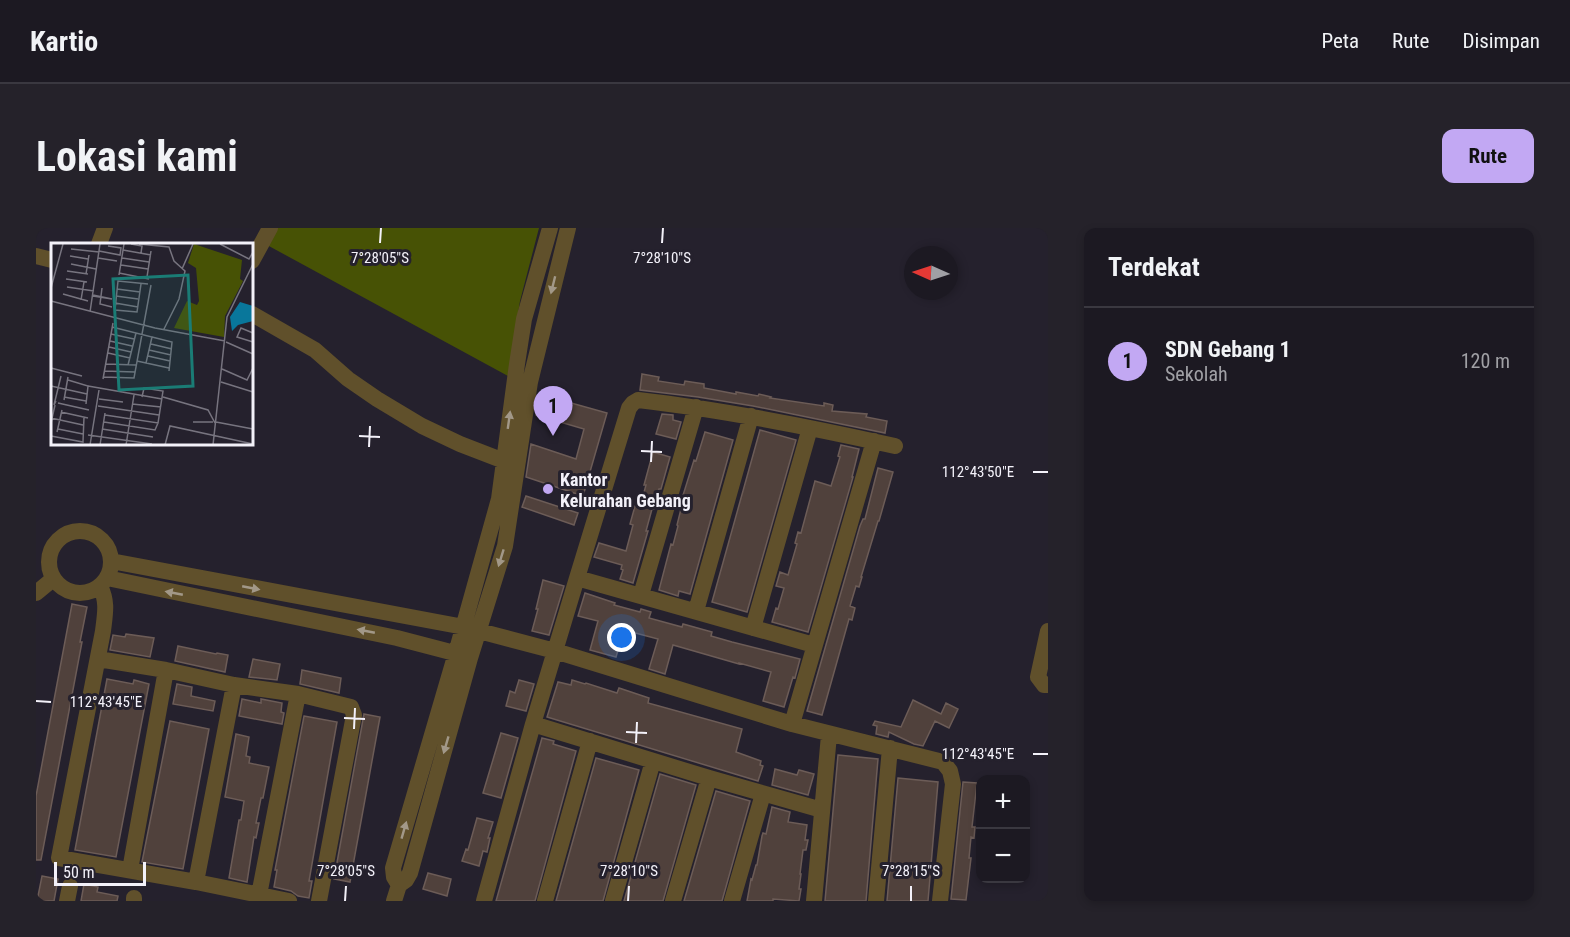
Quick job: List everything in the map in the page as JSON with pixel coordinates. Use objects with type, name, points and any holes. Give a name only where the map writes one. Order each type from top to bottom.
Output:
[{"type":"street","points":[[99,243],[105,228]]},
{"type":"street","points":[[254,257],[270,228]]},
{"type":"street","points":[[396,893],[410,873],[463,656],[472,629],[499,499],[510,463],[566,235],[548,233],[524,320],[518,356],[510,463]]},
{"type":"street","points":[[36,256],[51,260]]},
{"type":"street","points":[[254,315],[315,350],[348,379],[422,426],[460,444],[510,463]]},
{"type":"street","points":[[484,901],[533,724],[629,408],[633,403],[638,400],[751,416],[895,446]]},
{"type":"street","points":[[641,595],[696,407]]},
{"type":"street","points":[[696,611],[751,416]]},
{"type":"street","points":[[753,628],[810,428]]},
{"type":"street","points":[[792,724],[874,441]]},
{"type":"street","points":[[83,530],[101,538],[107,546],[111,561],[110,570],[103,582],[91,592],[80,594],[70,592],[60,587],[53,579],[49,570],[50,550],[63,535],[83,530]]},
{"type":"street","points":[[111,561],[472,629],[555,651],[829,735],[943,762],[950,771],[953,784],[940,901]]},
{"type":"street","points":[[578,578],[814,645]]},
{"type":"street","points":[[36,593],[53,579]]},
{"type":"street","points":[[103,582],[397,638],[463,656]]},
{"type":"street","points":[[103,582],[106,609],[59,858],[289,901]]},
{"type":"street","points":[[397,638],[401,616]]},
{"type":"street","points":[[1048,631],[1038,677],[1048,685]]},
{"type":"street","points":[[98,658],[234,685],[298,694],[351,707],[354,715],[320,901]]},
{"type":"street","points":[[130,870],[165,670]]},
{"type":"street","points":[[196,882],[234,685]]},
{"type":"street","points":[[259,896],[298,694]]},
{"type":"street","points":[[533,724],[822,810]]},
{"type":"street","points":[[814,901],[829,735]]},
{"type":"street","points":[[545,901],[590,741]]},
{"type":"street","points":[[876,901],[890,748]]},
{"type":"street","points":[[613,901],[653,760]]},
{"type":"street","points":[[673,901],[709,778]]},
{"type":"street","points":[[732,901],[763,794]]},
{"type":"green space","points":[[277,228],[539,228],[520,301],[508,376],[267,245]]},
{"type":"building","points":[[642,374],[659,377],[658,381],[684,385],[685,381],[704,384],[704,388],[736,394],[736,392],[758,396],[759,394],[770,398],[824,406],[824,403],[833,405],[832,411],[867,414],[866,417],[887,421],[885,433],[753,406],[640,390]]},
{"type":"building","points":[[539,394],[607,413],[583,496],[526,477],[531,444],[576,459],[584,429],[536,415]]},
{"type":"building","points":[[662,414],[673,415],[673,420],[681,422],[676,439],[656,434]]},
{"type":"building","points":[[760,430],[796,440],[747,612],[712,602]]},
{"type":"building","points":[[705,432],[733,440],[690,594],[679,591],[678,596],[659,590],[678,526],[681,509],[679,508]]},
{"type":"building","points":[[841,445],[859,449],[808,632],[772,622],[784,588],[776,586],[780,572],[788,575],[798,532],[801,533],[815,481],[831,486],[840,457],[838,456]]},
{"type":"building","points":[[653,452],[670,457],[661,489],[659,489],[654,509],[652,509],[633,583],[620,579],[622,565],[594,557],[599,543],[626,551],[633,525],[630,524],[635,506],[640,507]]},
{"type":"building","points":[[878,468],[893,472],[859,587],[856,586],[850,606],[855,608],[852,620],[849,619],[822,715],[807,711],[860,526],[865,519]]},
{"type":"building","points":[[526,496],[578,513],[574,525],[522,507]]},
{"type":"building","points":[[543,580],[564,586],[549,635],[532,631]]},
{"type":"building","points":[[585,593],[615,603],[614,605],[640,612],[641,609],[651,612],[649,618],[682,627],[683,624],[712,632],[711,636],[800,659],[784,707],[763,701],[771,672],[673,645],[665,674],[649,669],[658,639],[624,630],[616,657],[590,650],[598,621],[578,616]]},
{"type":"building","points":[[72,604],[87,607],[41,860],[36,860],[36,796]]},
{"type":"building","points":[[126,634],[154,638],[150,657],[110,650],[113,635],[125,637]]},
{"type":"building","points":[[178,646],[228,655],[225,672],[175,661]]},
{"type":"building","points":[[253,659],[280,664],[277,680],[249,677]]},
{"type":"building","points":[[302,670],[341,678],[339,693],[300,684]]},
{"type":"building","points":[[107,679],[133,684],[134,680],[149,684],[116,857],[75,850]]},
{"type":"building","points":[[519,680],[534,684],[526,711],[506,706],[510,691],[515,693]]},
{"type":"building","points":[[572,680],[617,693],[619,688],[649,698],[648,703],[742,729],[736,752],[761,761],[760,765],[763,766],[758,781],[547,717],[558,682],[571,685]]},
{"type":"building","points":[[177,684],[192,687],[191,696],[215,701],[213,711],[173,704]]},
{"type":"building","points":[[242,699],[261,703],[261,699],[282,703],[281,712],[284,713],[282,724],[239,716]]},
{"type":"building","points":[[913,700],[941,714],[946,703],[958,709],[949,728],[935,721],[923,746],[889,732],[888,737],[876,734],[877,726],[873,725],[875,721],[901,727]]},
{"type":"building","points":[[364,714],[380,717],[350,882],[334,879]]},
{"type":"building","points":[[304,716],[337,722],[309,881],[312,881],[309,898],[274,887],[277,870],[275,870]]},
{"type":"building","points":[[170,721],[209,729],[183,869],[142,862]]},
{"type":"building","points":[[501,733],[518,738],[501,798],[483,793]]},
{"type":"building","points":[[236,734],[249,737],[246,756],[250,757],[249,763],[269,767],[256,823],[259,823],[256,838],[254,837],[247,882],[229,878],[244,801],[225,797]]},
{"type":"building","points":[[542,738],[576,751],[535,901],[496,901]]},
{"type":"building","points":[[838,755],[878,759],[866,901],[825,901]]},
{"type":"building","points":[[596,758],[639,770],[603,901],[556,901]]},
{"type":"building","points":[[775,769],[797,775],[799,770],[814,774],[808,795],[772,785]]},
{"type":"building","points":[[660,774],[696,785],[663,901],[624,901]]},
{"type":"building","points":[[898,778],[938,782],[928,901],[887,901]]},
{"type":"building","points":[[963,782],[976,783],[972,827],[975,827],[974,838],[971,837],[966,900],[951,899]]},
{"type":"building","points":[[716,791],[750,801],[722,901],[684,901]]},
{"type":"building","points":[[772,807],[790,812],[788,822],[807,825],[805,840],[808,840],[806,850],[803,850],[799,901],[773,899],[773,901],[747,901],[762,836],[763,833],[766,834]]},
{"type":"building","points":[[477,818],[493,822],[487,852],[483,851],[479,866],[462,861],[466,849],[468,850]]},
{"type":"building","points":[[428,873],[451,879],[447,896],[423,889]]},
{"type":"building","points":[[42,876],[58,879],[54,901],[37,901]]},
{"type":"building","points":[[84,884],[98,887],[97,892],[118,896],[117,901],[81,901]]},
{"type":"place","name":"SDN Gebang 1","points":[[553,436]]},
{"type":"place","name":"Kantor Kelurahan Gebang","points":[[548,489]]}]
